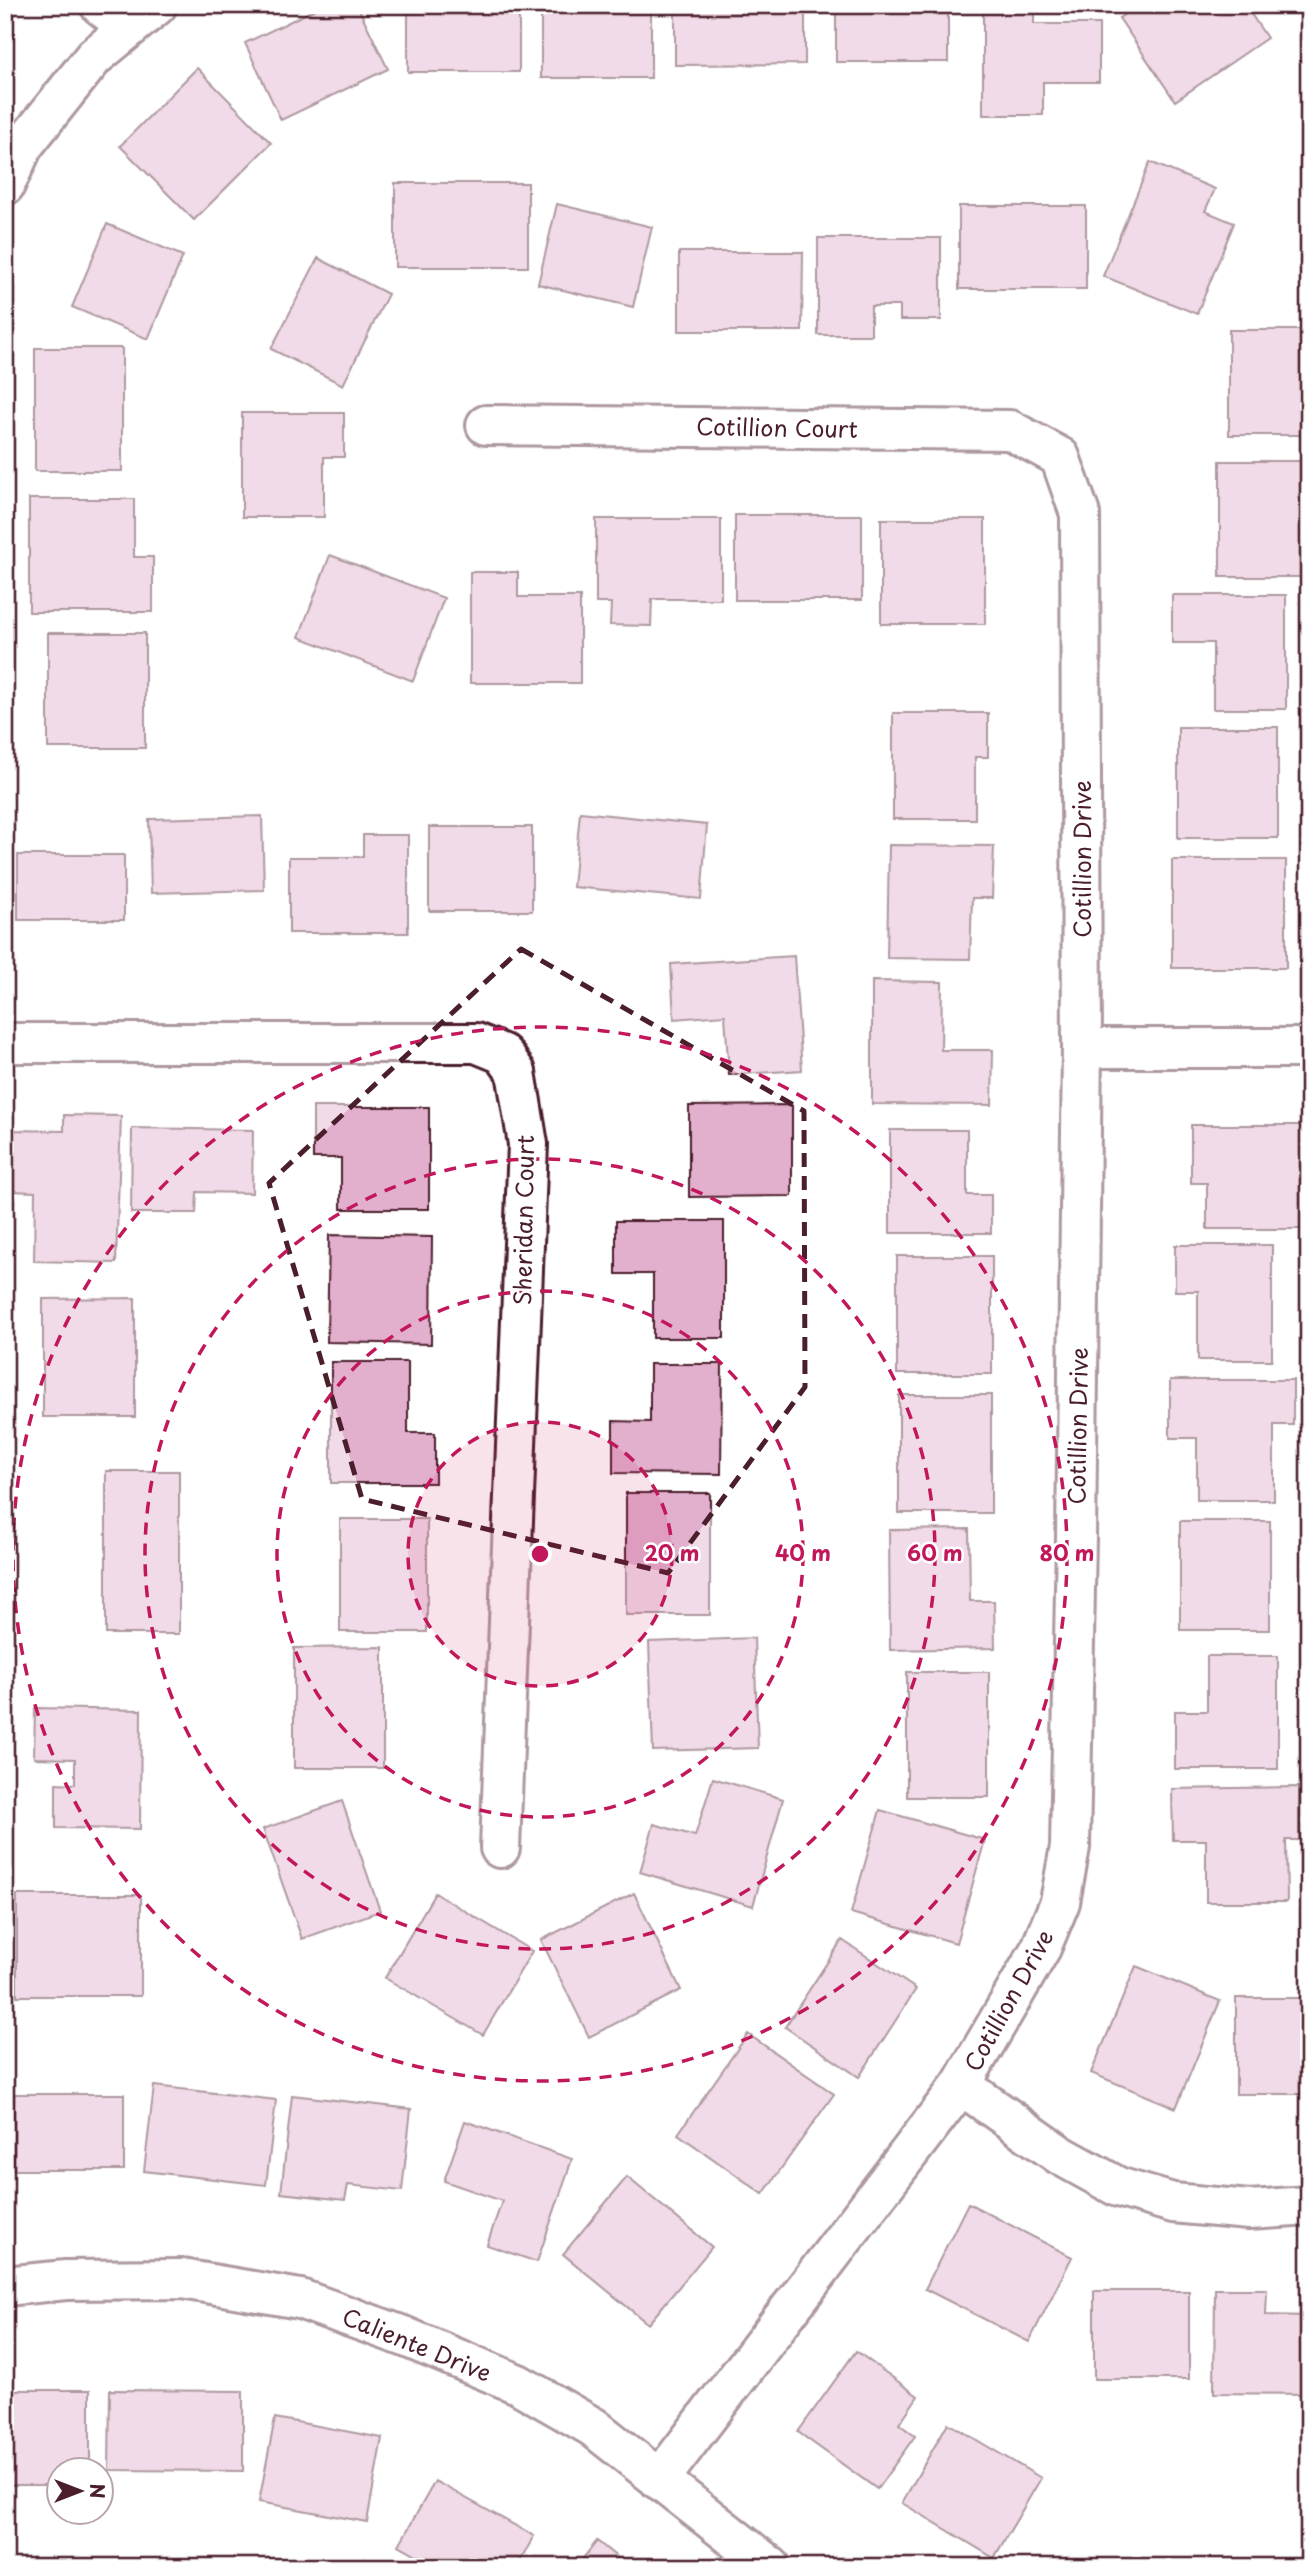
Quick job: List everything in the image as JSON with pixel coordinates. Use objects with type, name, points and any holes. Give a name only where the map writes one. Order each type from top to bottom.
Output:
[{"type":"street","points":[[5,185],[23,146],[129,13]]},
{"type":"street","name":"Cotillion Court","points":[[486,425],[1010,430],[1060,457]]},
{"type":"street","name":"Cotillion Drive","points":[[659,2480],[961,2085],[1041,1948],[1060,1902],[1070,1847],[1082,1048],[1080,514],[1060,457]]},
{"type":"street","name":"Sheridan Court","points":[[5,1043],[476,1043],[503,1054],[516,1072],[528,1144],[500,1848]]},
{"type":"street","points":[[1082,1048],[1309,1048]]},
{"type":"street","points":[[961,2085],[1060,2155],[1118,2187],[1173,2203],[1211,2207],[1249,2210],[1309,2206]]},
{"type":"street","name":"Caliente Drive","points":[[5,2286],[66,2280],[182,2279],[300,2299],[403,2336],[518,2384],[593,2427],[771,2567]]},
{"type":"highlighted area","points":[[521,949],[804,1111],[805,1387],[668,1573],[362,1499],[269,1183]]},
{"type":"building","points":[[324,5],[357,5],[388,69],[281,120],[245,43]]},
{"type":"building","points":[[408,5],[519,5],[519,72],[408,72]]},
{"type":"building","points":[[541,5],[651,5],[651,78],[541,78]]},
{"type":"building","points":[[675,5],[805,5],[805,64],[675,65]]},
{"type":"building","points":[[836,5],[948,5],[948,62],[836,62]]},
{"type":"building","points":[[983,5],[1034,5],[1034,24],[1099,24],[1099,82],[1043,82],[1043,115],[983,115]]},
{"type":"building","points":[[1139,5],[1245,5],[1267,38],[1175,101],[1119,18]]},
{"type":"building","points":[[197,68],[271,143],[194,220],[120,146]]},
{"type":"building","points":[[1150,162],[1215,189],[1205,211],[1234,223],[1197,314],[1103,276]]},
{"type":"building","points":[[395,183],[528,183],[528,267],[395,267]]},
{"type":"building","points":[[557,204],[652,227],[633,307],[538,284]]},
{"type":"building","points":[[959,206],[1086,206],[1086,289],[959,289]]},
{"type":"building","points":[[107,224],[183,256],[148,339],[72,307]]},
{"type":"building","points":[[818,238],[941,238],[941,320],[900,320],[900,306],[871,306],[871,335],[818,335]]},
{"type":"building","points":[[679,252],[803,252],[802,331],[679,331]]},
{"type":"building","points":[[318,258],[388,294],[343,385],[271,349]]},
{"type":"building","points":[[1229,330],[1309,330],[1309,435],[1229,435]]},
{"type":"building","points":[[35,348],[122,348],[122,471],[35,471]]},
{"type":"building","points":[[242,413],[344,413],[344,457],[324,457],[324,517],[242,517]]},
{"type":"building","points":[[1220,461],[1309,461],[1309,507],[1305,507],[1305,577],[1220,577]]},
{"type":"building","points":[[29,499],[134,499],[134,557],[153,557],[153,612],[29,612]]},
{"type":"building","points":[[735,515],[862,515],[862,600],[735,600]]},
{"type":"building","points":[[596,519],[721,519],[721,599],[652,599],[651,626],[610,625],[611,603],[596,603]]},
{"type":"building","points":[[881,519],[985,519],[985,624],[881,624]]},
{"type":"building","points":[[330,555],[444,598],[413,681],[299,637]]},
{"type":"building","points":[[470,572],[518,572],[518,597],[580,597],[580,683],[470,683]]},
{"type":"building","points":[[1172,595],[1286,595],[1286,709],[1213,709],[1213,643],[1172,643]]},
{"type":"building","points":[[48,633],[145,633],[145,748],[48,748]]},
{"type":"building","points":[[893,713],[988,713],[988,757],[975,757],[975,819],[893,819]]},
{"type":"building","points":[[1178,727],[1278,727],[1278,838],[1178,838]]},
{"type":"building","points":[[580,812],[707,825],[701,899],[573,887]]},
{"type":"building","points":[[262,816],[264,890],[151,893],[149,819]]},
{"type":"building","points":[[429,827],[532,827],[532,911],[429,911]]},
{"type":"building","points":[[363,835],[408,835],[408,933],[289,933],[289,857],[363,857]]},
{"type":"building","points":[[889,845],[994,846],[992,898],[972,898],[970,959],[887,958]]},
{"type":"building","points":[[18,855],[124,855],[124,920],[18,920]]},
{"type":"building","points":[[1172,860],[1286,860],[1286,968],[1172,968]]},
{"type":"building","points":[[794,956],[802,1070],[729,1075],[725,1015],[674,1019],[671,964]]},
{"type":"building","points":[[872,981],[942,982],[941,1050],[993,1050],[992,1105],[872,1104]]},
{"type":"building","points":[[792,1105],[792,1196],[689,1197],[689,1106]]},
{"type":"building","points":[[313,1107],[429,1107],[429,1209],[341,1209],[341,1158],[313,1158]]},
{"type":"building","points":[[64,1115],[121,1116],[116,1263],[34,1261],[35,1192],[10,1191],[11,1130],[64,1131]]},
{"type":"building","points":[[1191,1125],[1303,1125],[1303,1229],[1207,1229],[1207,1183],[1191,1183]]},
{"type":"building","points":[[132,1128],[253,1130],[252,1193],[197,1192],[196,1213],[131,1213]]},
{"type":"building","points":[[890,1130],[967,1130],[967,1195],[991,1195],[991,1233],[890,1233]]},
{"type":"building","points":[[616,1221],[724,1221],[724,1338],[653,1338],[653,1274],[616,1274]]},
{"type":"building","points":[[329,1235],[432,1237],[431,1344],[327,1342]]},
{"type":"building","points":[[1175,1245],[1272,1245],[1272,1360],[1198,1360],[1198,1291],[1175,1291]]},
{"type":"building","points":[[897,1256],[992,1256],[992,1374],[897,1374]]},
{"type":"building","points":[[135,1298],[135,1417],[43,1417],[43,1299]]},
{"type":"building","points":[[331,1362],[408,1362],[408,1433],[435,1433],[435,1483],[331,1483]]},
{"type":"building","points":[[650,1364],[722,1364],[721,1474],[613,1473],[613,1421],[650,1422]]},
{"type":"building","points":[[1170,1380],[1293,1380],[1293,1425],[1274,1425],[1274,1500],[1197,1500],[1197,1438],[1170,1438]]},
{"type":"building","points":[[899,1395],[991,1395],[991,1513],[899,1513]]},
{"type":"building","points":[[106,1471],[179,1471],[179,1634],[106,1634]]},
{"type":"building","points":[[626,1493],[710,1493],[710,1615],[626,1615]]},
{"type":"building","points":[[340,1519],[427,1519],[427,1632],[340,1632]]},
{"type":"building","points":[[1180,1521],[1270,1521],[1270,1630],[1180,1630]]},
{"type":"building","points":[[969,1529],[970,1601],[994,1601],[995,1648],[890,1650],[889,1530]]},
{"type":"building","points":[[754,1638],[758,1748],[653,1751],[649,1642]]},
{"type":"building","points":[[383,1647],[383,1768],[294,1768],[294,1648]]},
{"type":"building","points":[[1207,1656],[1278,1656],[1278,1769],[1175,1769],[1175,1711],[1207,1711]]},
{"type":"building","points":[[907,1672],[989,1672],[989,1797],[907,1797]]},
{"type":"building","points":[[35,1708],[141,1710],[140,1829],[56,1828],[56,1783],[75,1784],[75,1759],[34,1758]]},
{"type":"building","points":[[713,1778],[783,1799],[753,1906],[640,1872],[654,1824],[695,1836]]},
{"type":"building","points":[[1299,1787],[1299,1840],[1286,1840],[1287,1902],[1206,1902],[1206,1840],[1173,1840],[1172,1789]]},
{"type":"building","points":[[342,1801],[380,1911],[302,1939],[263,1829]]},
{"type":"building","points":[[880,1810],[985,1840],[956,1943],[851,1913]]},
{"type":"building","points":[[435,1893],[532,1951],[483,2035],[385,1978]]},
{"type":"building","points":[[634,1893],[681,1990],[589,2037],[541,1940]]},
{"type":"building","points":[[17,1895],[141,1895],[141,1996],[17,1996]]},
{"type":"building","points":[[842,1940],[916,1989],[859,2077],[785,2027]]},
{"type":"building","points":[[1136,1966],[1220,2001],[1176,2108],[1091,2073]]},
{"type":"building","points":[[1236,1998],[1309,1998],[1309,2094],[1236,2094]]},
{"type":"building","points":[[748,2034],[834,2094],[763,2194],[678,2134]]},
{"type":"building","points":[[154,2086],[276,2100],[266,2185],[144,2171]]},
{"type":"building","points":[[14,2094],[124,2094],[124,2170],[14,2170]]},
{"type":"building","points":[[292,2095],[411,2109],[402,2191],[348,2185],[345,2200],[281,2193]]},
{"type":"building","points":[[465,2121],[572,2159],[537,2262],[487,2245],[502,2201],[444,2181]]},
{"type":"building","points":[[627,2177],[712,2247],[648,2324],[563,2254]]},
{"type":"building","points":[[968,2203],[1072,2257],[1029,2342],[925,2289]]},
{"type":"building","points":[[1215,2289],[1267,2289],[1266,2315],[1309,2316],[1309,2394],[1214,2393]]},
{"type":"building","points":[[1094,2291],[1189,2291],[1189,2379],[1094,2379]]},
{"type":"building","points":[[856,2351],[918,2396],[899,2424],[915,2436],[877,2489],[798,2432]]},
{"type":"building","points":[[5,2390],[90,2390],[90,2456],[46,2456],[46,2485],[5,2485]]},
{"type":"building","points":[[110,2390],[243,2391],[243,2471],[116,2470],[116,2456],[109,2456]]},
{"type":"building","points":[[275,2418],[382,2438],[367,2522],[259,2502]]},
{"type":"building","points":[[948,2423],[1041,2478],[994,2558],[902,2503]]},
{"type":"building","points":[[435,2481],[534,2536],[517,2567],[438,2567],[399,2545]]},
{"type":"building","points":[[597,2541],[629,2567],[576,2567]]}]
